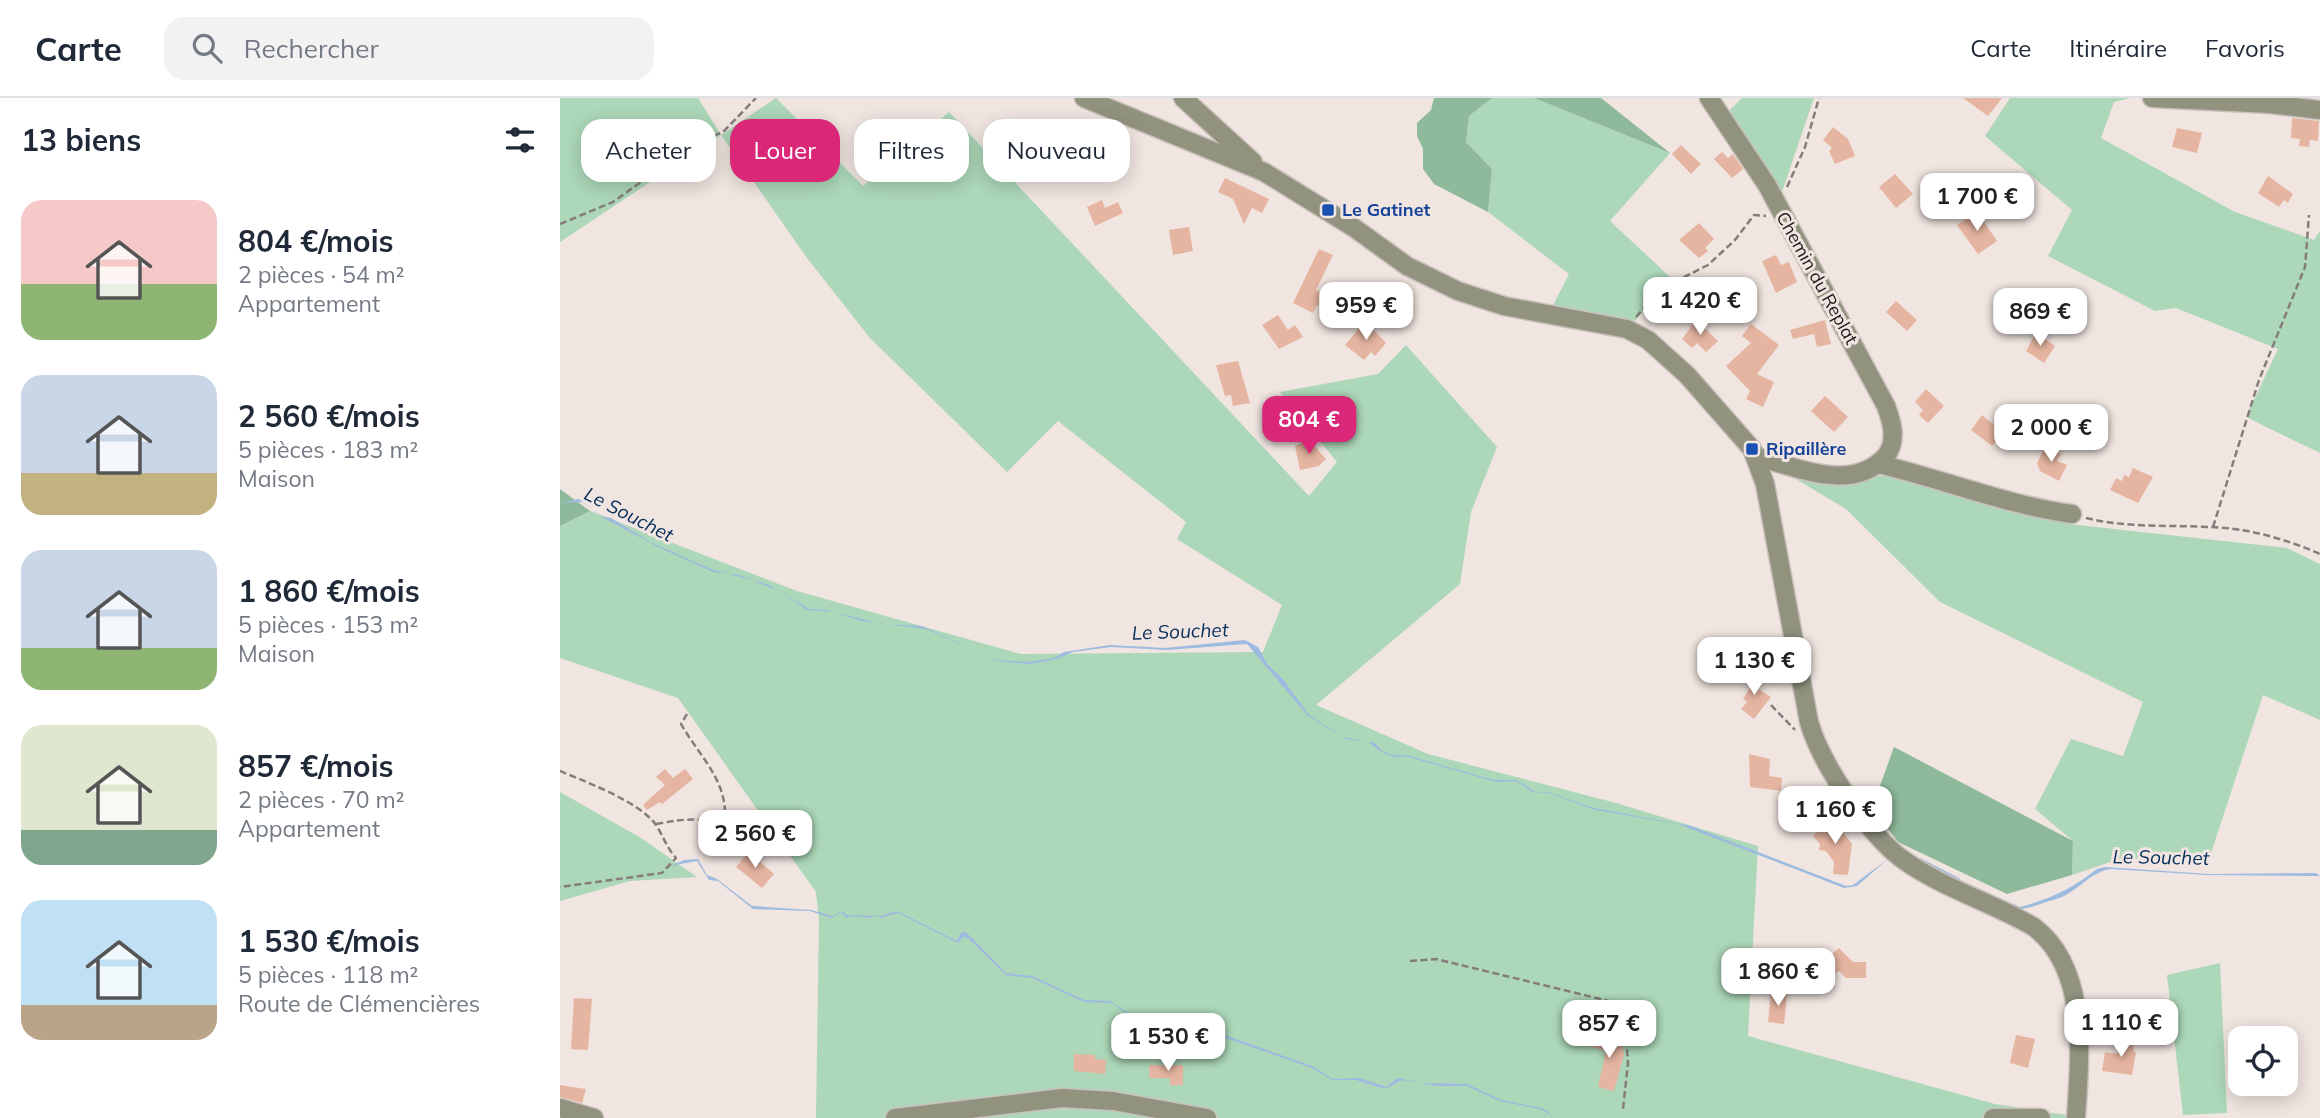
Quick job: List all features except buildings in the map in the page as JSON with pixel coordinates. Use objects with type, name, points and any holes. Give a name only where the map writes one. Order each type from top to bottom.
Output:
[{"type":"street","points":[[1083,98],[1264,172],[1344,221],[1408,266],[1458,290],[1504,306],[1627,329],[1648,340],[1687,375],[1757,457],[1814,738],[1857,811],[1904,860],[2008,911],[2049,938],[2068,974],[2075,1002],[2081,1075],[2076,1118]]},
{"type":"street","points":[[1183,98],[1264,172]]},
{"type":"street","name":"Chemin du Replat","points":[[1709,98],[1767,185],[1886,406],[1893,424],[1892,443],[1878,464]]},
{"type":"street","points":[[2152,98],[2270,104],[2320,110]]},
{"type":"street","points":[[1757,457],[1841,476],[1854,475],[1878,464],[1962,486],[2027,507],[2072,514]]},
{"type":"street","points":[[895,1118],[1062,1097],[1147,1112],[1207,1118]]},
{"type":"street","points":[[560,1108],[594,1118]]},
{"type":"street","points":[[1993,1118],[2040,1118]]},
{"type":"path","points":[[560,224],[613,202],[697,142],[723,132],[756,98]]},
{"type":"path","points":[[1627,329],[1661,289],[1708,265],[1735,240],[1754,215],[1783,214],[1785,191],[1804,147],[1819,98]]},
{"type":"path","points":[[2213,527],[2259,380],[2305,267],[2309,215]]},
{"type":"path","points":[[2072,514],[2129,526],[2213,527],[2272,537],[2320,554]]},
{"type":"path","points":[[1771,705],[1791,728],[1814,738]]},
{"type":"path","points":[[687,714],[681,724],[721,785],[727,810],[724,827]]},
{"type":"path","points":[[560,772],[607,791],[656,824],[663,843],[676,859],[662,873],[560,887]]},
{"type":"path","points":[[656,824],[704,820],[724,827],[738,844]]},
{"type":"path","points":[[1410,961],[1436,960],[1617,1003],[1624,1008],[1628,1028],[1623,1109]]},
{"type":"green space","points":[[560,98],[698,98],[711,119],[581,119],[581,182],[650,182],[560,242]]},
{"type":"green space","points":[[776,98],[797,119],[745,119]]},
{"type":"green space","points":[[1434,98],[1492,98],[1469,116],[1466,142],[1492,169],[1488,212],[1434,184],[1423,169],[1423,149],[1417,136],[1417,123],[1431,110]]},
{"type":"green space","points":[[1492,98],[1534,98],[1670,153],[1610,221],[1670,277],[1624,335],[1545,321],[1569,274],[1488,212],[1492,169],[1466,142],[1469,116]]},
{"type":"green space","points":[[1534,98],[1601,98],[1670,153]]},
{"type":"green space","points":[[1742,98],[1814,98],[1781,195],[1724,116]]},
{"type":"green space","points":[[2010,98],[2130,98],[2114,102],[2101,138],[2235,212],[2314,240],[2320,231],[2320,453],[2246,417],[2278,349],[2176,308],[2155,311],[2048,256],[2072,210],[1985,136]]},
{"type":"green space","points":[[949,112],[956,119],[941,119]]},
{"type":"green space","points":[[730,129],[730,148],[721,135]]},
{"type":"green space","points":[[969,133],[983,148],[983,182],[1015,182],[1309,496],[1337,462],[1280,392],[1378,374],[1406,345],[1497,447],[1471,512],[1460,584],[1316,705],[1428,754],[1616,803],[1758,846],[1748,1036],[1995,1104],[2087,1118],[816,1118],[819,920],[816,892],[678,698],[560,658],[560,526],[590,511],[797,591],[1021,654],[1263,652],[1282,605],[1177,539],[1186,522],[1058,421],[1007,472],[870,338],[807,258],[754,182],[840,182],[840,163],[854,177],[854,182],[863,186],[868,182],[969,182]]},
{"type":"green space","points":[[1766,461],[1897,478],[2069,524],[2287,548],[2320,564],[2320,720],[2263,695],[2211,853],[2116,860],[2072,875],[2073,841],[2035,809],[2071,739],[2123,756],[2143,702],[1940,602],[1846,509]]},
{"type":"green space","points":[[560,489],[590,511],[560,526]]},
{"type":"green space","points":[[1894,747],[2073,841],[2072,875],[2007,894],[1898,842],[1872,808]]},
{"type":"green space","points":[[560,792],[641,838],[697,877],[630,881],[560,901]]},
{"type":"green space","points":[[2220,963],[2227,1113],[2183,1115],[2167,975]]},
{"type":"water","points":[[579,499],[592,509],[582,502],[560,503]]},
{"type":"water","points":[[601,516],[611,518],[650,542],[727,574],[713,572],[658,547]]},
{"type":"water","points":[[751,580],[767,584],[778,591]]},
{"type":"water","points":[[781,592],[809,609],[825,610],[878,623],[833,612],[807,610]]},
{"type":"water","points":[[889,624],[922,626],[978,652],[926,629]]},
{"type":"water","points":[[1245,640],[1258,647],[1268,665],[1282,678],[1309,715],[1343,737],[1375,743],[1382,751],[1393,755],[1406,755],[1493,780],[1516,780],[1536,792],[1548,792],[1594,808],[1691,826],[1846,886],[1853,885],[1888,859],[1857,886],[1844,888],[1678,824],[1595,810],[1549,793],[1533,792],[1516,781],[1496,782],[1405,756],[1394,757],[1381,752],[1369,742],[1346,739],[1308,716],[1247,644],[1167,650],[1111,647],[1073,652],[1057,659],[1029,664],[995,660],[1029,662],[1054,658],[1064,652],[1110,645],[1165,648]]},
{"type":"water","points":[[1912,858],[2020,907],[2060,892],[2097,869],[2105,867],[2209,874],[2316,873],[2320,876],[2207,875],[2110,869],[2095,875],[2068,894],[2022,909],[1984,896]]},
{"type":"water","points":[[698,859],[707,875],[717,879],[752,906],[811,910],[833,916],[842,911],[847,915],[881,916],[897,911],[957,941],[962,932],[966,932],[1006,973],[1032,976],[1084,1000],[1110,1001],[1131,1015],[1162,1019],[1172,1030],[1216,1032],[1312,1066],[1333,1079],[1360,1078],[1386,1087],[1398,1078],[1422,1083],[1467,1084],[1501,1100],[1542,1108],[1556,1118],[1540,1109],[1499,1101],[1467,1086],[1439,1086],[1402,1080],[1385,1089],[1356,1080],[1332,1080],[1312,1068],[1214,1034],[1172,1031],[1160,1020],[1130,1017],[1112,1003],[1084,1002],[1032,978],[1006,975],[968,938],[963,937],[958,943],[898,913],[881,918],[847,918],[841,912],[832,918],[810,911],[753,909],[718,881],[709,880],[697,861],[670,866],[684,860]]},
{"type":"waterway","name":"Le Souchet","points":[[1919,860],[1958,880]]},
{"type":"place","name":"Le Gatinet","points":[[1328,210]]},
{"type":"place","name":"Ripaillère","points":[[1752,449]]}]
